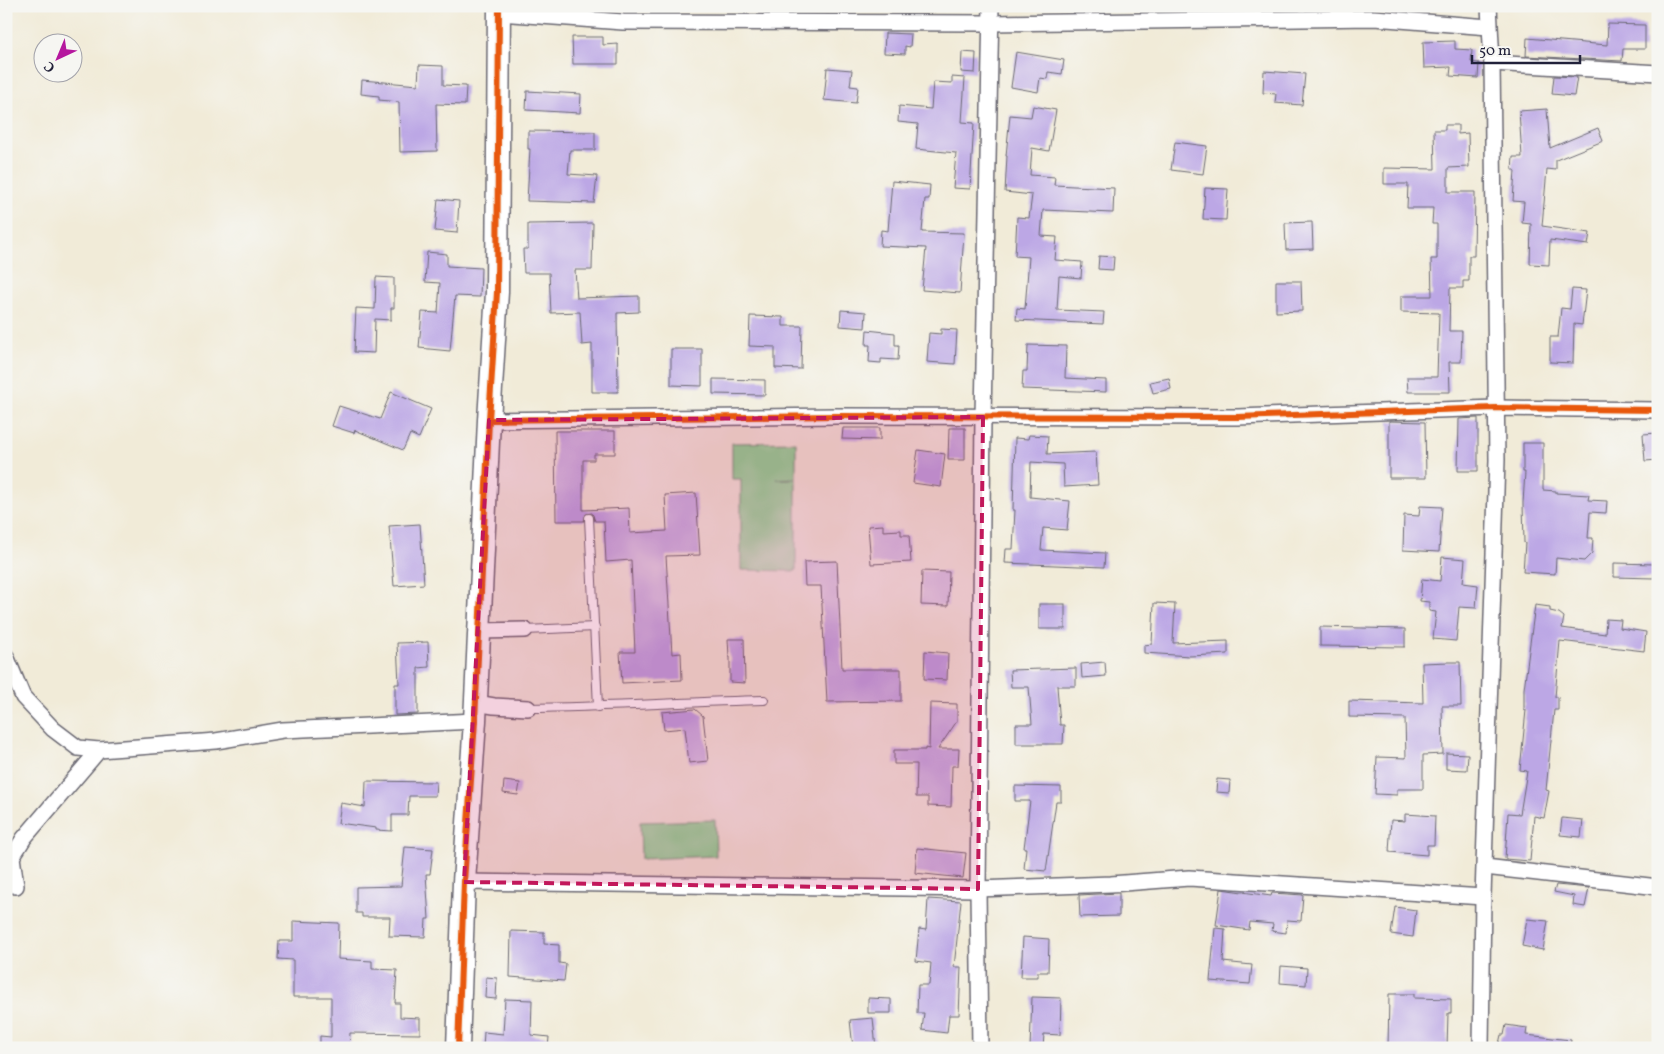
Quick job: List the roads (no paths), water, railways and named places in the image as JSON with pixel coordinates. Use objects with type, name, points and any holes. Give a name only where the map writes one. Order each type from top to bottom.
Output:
[{"type":"street","points":[[980,1048],[978,888],[983,417],[991,6]]},
{"type":"street","points":[[1481,1048],[1483,897],[1497,460],[1492,63],[1489,6]]},
{"type":"street","points":[[458,1048],[464,882],[476,712],[489,420],[497,292],[499,10],[624,22],[991,23],[1374,18],[1489,27]]},
{"type":"street","points":[[1492,63],[1658,74]]},
{"type":"street","points":[[489,420],[838,416],[1238,418],[1496,408],[1658,410]]},
{"type":"street","points":[[479,631],[525,630]]},
{"type":"street","points":[[6,656],[23,697],[52,729],[78,748],[99,750],[216,741],[283,730],[476,712],[494,706],[528,708]]},
{"type":"street","points":[[16,886],[12,857],[24,838],[99,750]]},
{"type":"street","points":[[1485,867],[1658,887]]},
{"type":"street","points":[[464,882],[978,888],[1111,884],[1189,878],[1483,897]]},
{"type":"lane","points":[[589,518],[596,627],[598,707]]},
{"type":"lane","points":[[525,630],[596,627]]},
{"type":"lane","points":[[528,708],[764,700]]}]
